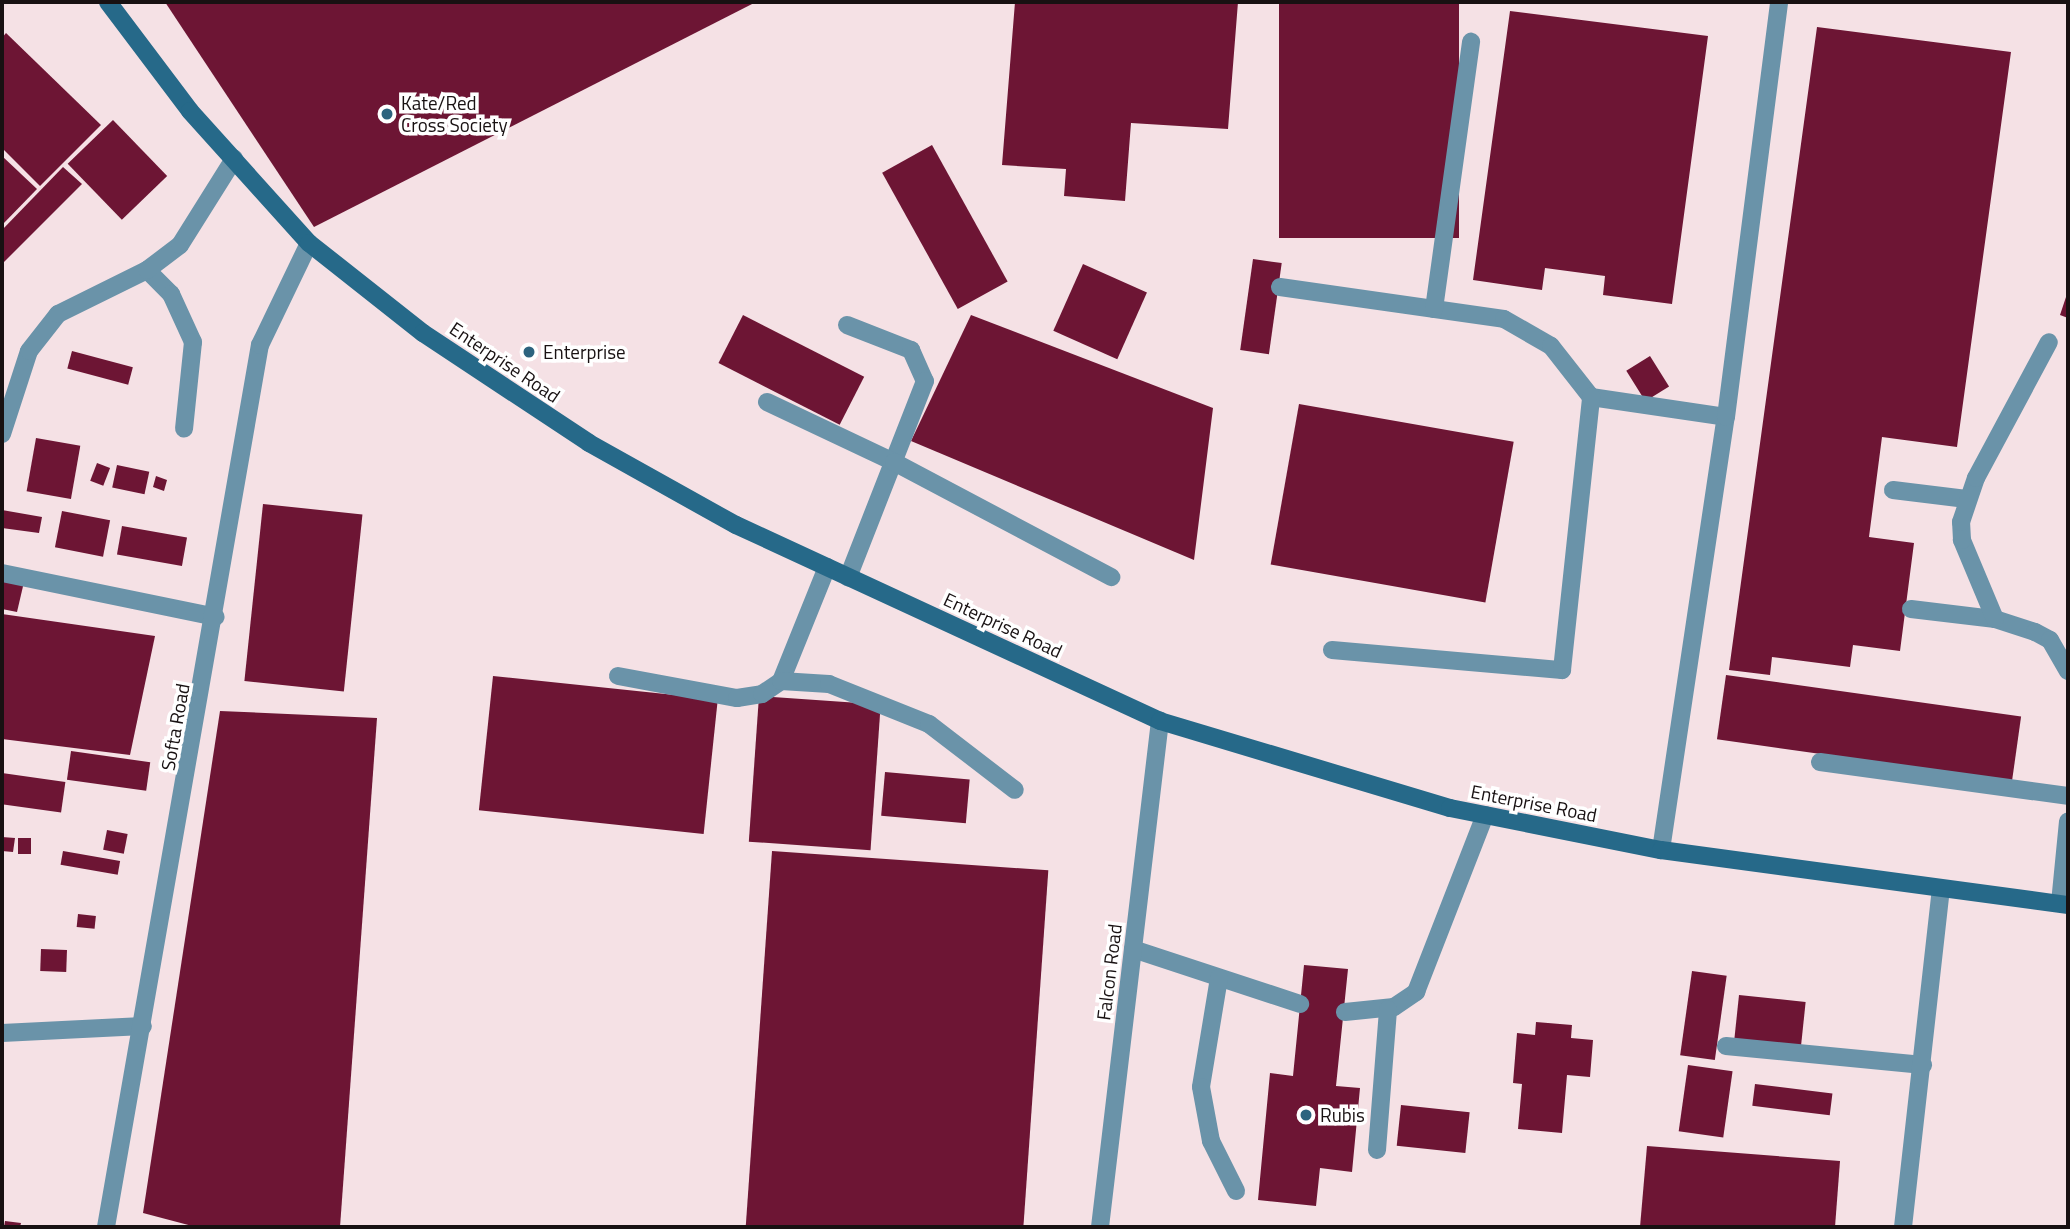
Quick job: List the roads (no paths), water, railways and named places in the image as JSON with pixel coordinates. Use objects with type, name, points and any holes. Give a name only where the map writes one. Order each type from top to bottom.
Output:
[{"type":"main road","name":"Enterprise Road","points":[[108,2],[190,111],[309,243],[423,333],[589,443],[736,525],[1160,721],[1283,761],[1485,815],[1661,850],[2064,904]]},
{"type":"street","points":[[1661,850],[1726,417],[1779,2]]},
{"type":"street","points":[[1434,309],[1471,42]]},
{"type":"street","points":[[2,434],[29,351],[58,314],[147,270],[180,245],[234,159]]},
{"type":"street","name":"Softa Road","points":[[106,1227],[216,617],[260,345],[309,243]]},
{"type":"street","points":[[147,270],[171,295],[193,342],[184,429]]},
{"type":"street","points":[[1280,287],[1504,319],[1551,346],[1591,397],[1726,417]]},
{"type":"street","points":[[847,325],[911,350],[925,381],[848,577]]},
{"type":"street","points":[[1995,619],[1962,540],[1966,499],[2049,342]]},
{"type":"street","points":[[1332,650],[1562,670],[1591,397]]},
{"type":"street","points":[[767,402],[894,461],[1111,577]]},
{"type":"street","points":[[1893,490],[1966,499]]},
{"type":"street","points":[[618,676],[737,698],[762,694],[780,681],[827,567]]},
{"type":"street","points":[[2,573],[216,617]]},
{"type":"street","points":[[1911,609],[1995,619],[2050,640],[2068,671]]},
{"type":"street","points":[[780,681],[829,684],[929,724],[1015,790]]},
{"type":"street","name":"Falcon Road","points":[[1100,1227],[1160,721]]},
{"type":"street","points":[[1820,762],[2068,796]]},
{"type":"street","points":[[1345,1012],[1388,1009],[1416,992],[1485,815]]},
{"type":"street","points":[[2064,904],[2068,821]]},
{"type":"street","points":[[1903,1227],[1941,889]]},
{"type":"street","points":[[1133,949],[1300,1004]]},
{"type":"street","points":[[1219,978],[1200,1087],[1211,1141],[1236,1191]]},
{"type":"street","points":[[1377,1150],[1388,1009]]},
{"type":"street","points":[[2,1033],[143,1026]]},
{"type":"street","points":[[1726,1046],[1923,1065]]},
{"type":"place","name":"Kate/Red Cross Society","points":[[387,114]]},
{"type":"place","name":"Enterprise","points":[[529,352]]},
{"type":"place","name":"Rubis","points":[[1306,1115]]}]
